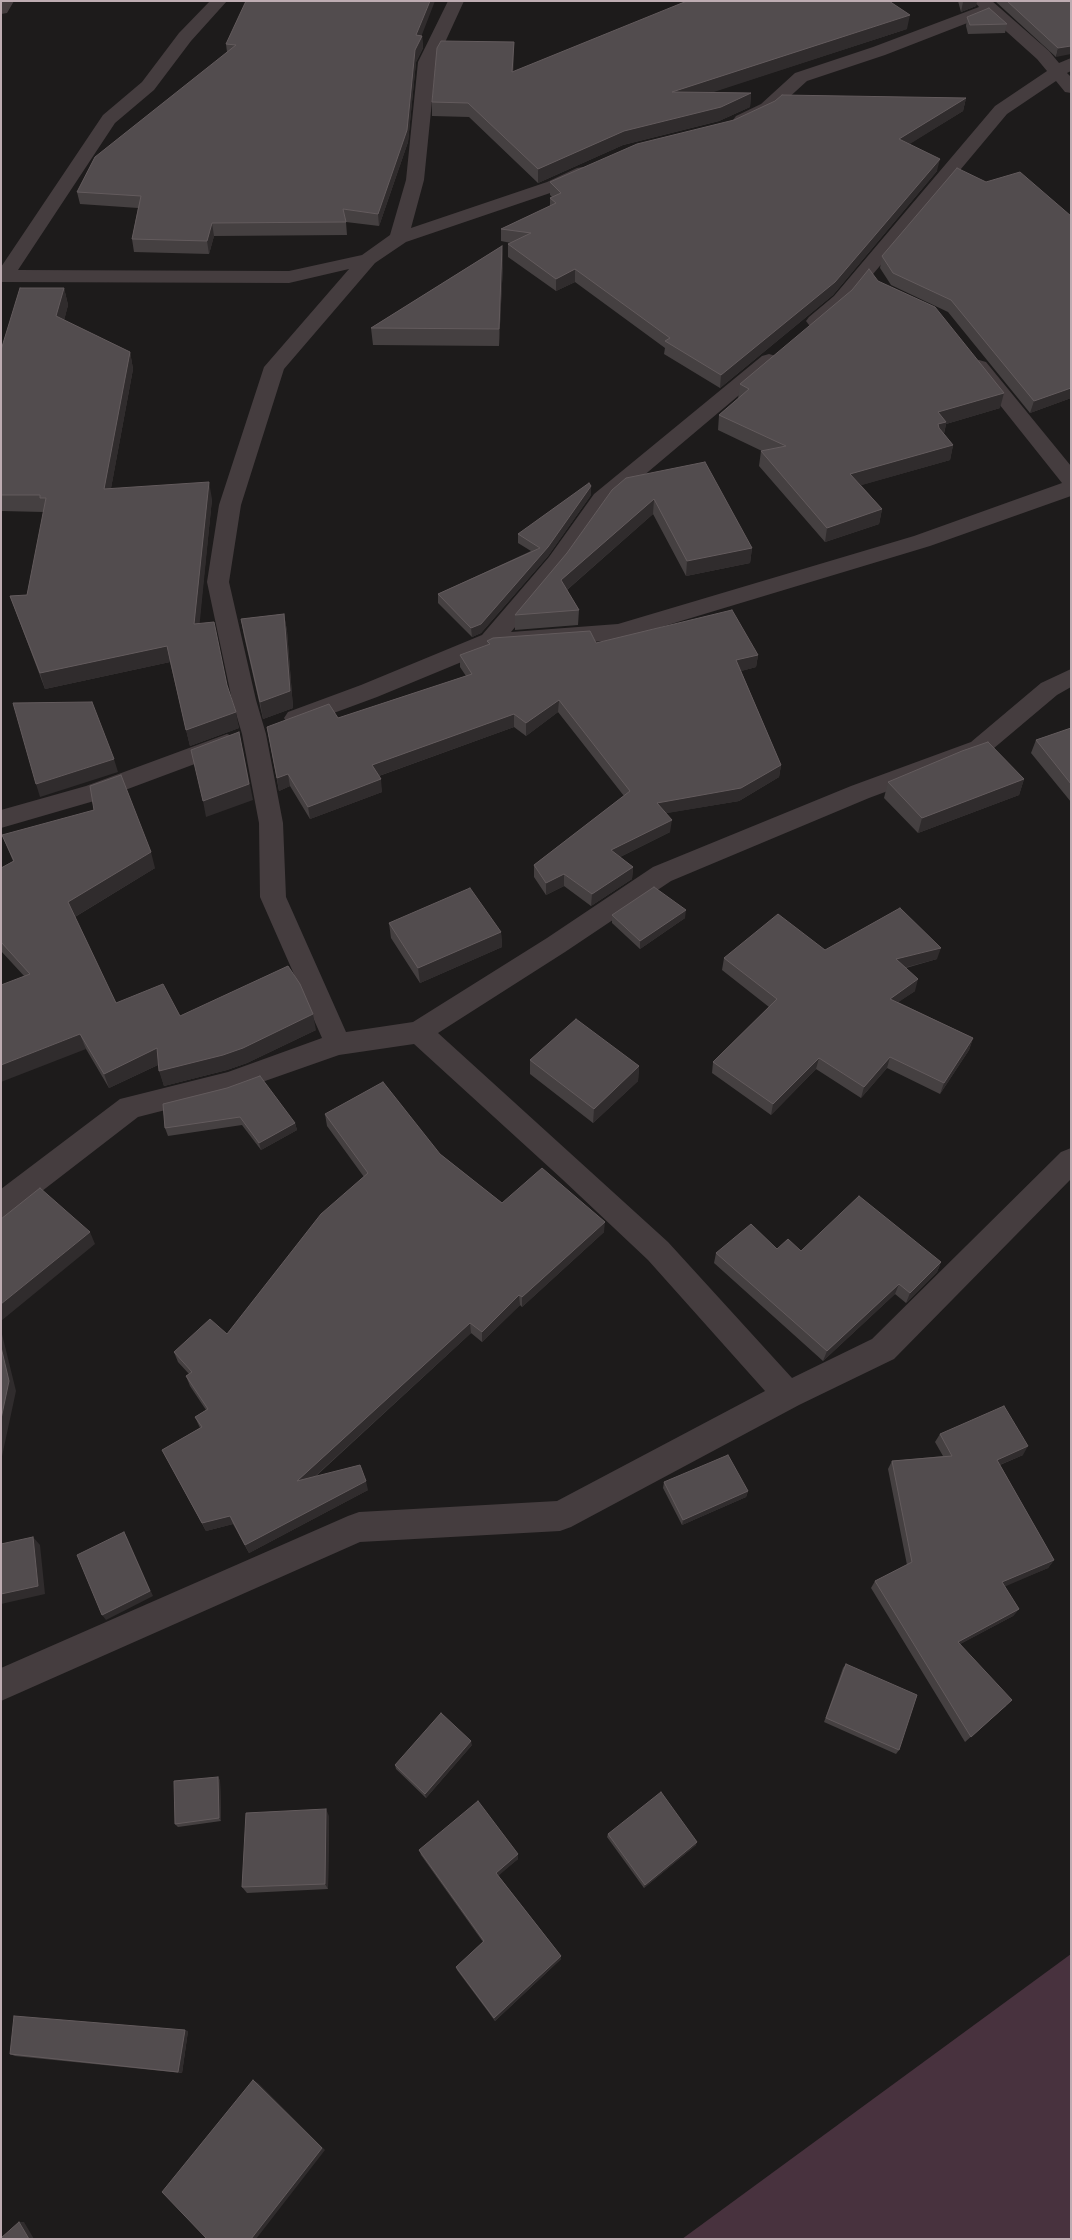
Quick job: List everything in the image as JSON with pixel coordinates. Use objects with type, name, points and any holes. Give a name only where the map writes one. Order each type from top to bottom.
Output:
[{"type":"street","points":[[1,9],[6,1]]},
{"type":"street","points":[[4,275],[109,119],[148,86],[185,37],[220,1]]},
{"type":"street","points":[[399,238],[415,180],[427,62],[456,1]]},
{"type":"street","points":[[726,127],[767,108],[801,76],[879,52],[986,5],[1043,55],[1064,68],[1071,88]]},
{"type":"street","points":[[804,331],[874,275],[1001,110],[1064,68]]},
{"type":"street","points":[[338,1044],[273,896],[269,728],[244,700],[218,582],[230,505],[274,367],[368,259],[399,238],[553,186],[604,163]]},
{"type":"street","points":[[4,275],[162,278],[289,277],[368,259]]},
{"type":"street","points":[[490,641],[557,562],[602,499],[781,350]]},
{"type":"street","points":[[969,354],[1071,480]]},
{"type":"street","points":[[1,819],[92,793],[369,690],[490,641],[618,632],[922,541],[1071,488]]},
{"type":"street","points":[[1,1206],[130,1107],[228,1083],[338,1044],[419,1032],[556,946],[662,874],[860,792],[979,748],[1049,689],[1071,677]]},
{"type":"street","points":[[419,1032],[572,1170],[658,1251],[788,1395]]},
{"type":"street","points":[[1,1684],[359,1527],[560,1516],[788,1395],[884,1349],[1071,1160]]},
{"type":"shaded area","points":[[1071,1954],[1071,2239],[682,2239]]},
{"type":"building","points":[[246,1],[430,1],[416,35],[422,36],[415,50],[407,130],[378,214],[343,209],[346,222],[212,223],[207,241],[132,239],[141,196],[77,192],[95,157],[236,45],[226,44]]},
{"type":"building","points":[[687,1],[889,1],[910,15],[672,92],[751,93],[721,107],[624,131],[538,169],[468,103],[432,102],[437,48],[441,41],[514,42],[512,72]]},
{"type":"building","points":[[1007,1],[1071,1],[1071,46],[1058,48]]},
{"type":"building","points":[[989,8],[1007,24],[970,25],[967,17]]},
{"type":"building","points":[[782,95],[966,98],[899,139],[940,159],[835,282],[721,375],[665,341],[670,338],[575,269],[556,279],[508,244],[531,233],[501,229],[556,203],[550,198],[561,193],[550,182],[637,144],[734,120],[775,101]]},
{"type":"building","points":[[957,168],[986,182],[1020,172],[1071,216],[1071,388],[1034,401],[951,300],[893,273],[882,256]]},
{"type":"building","points":[[502,246],[499,329],[371,328]]},
{"type":"building","points":[[869,269],[878,281],[935,307],[1004,393],[938,412],[946,422],[938,424],[939,428],[953,445],[850,474],[882,509],[827,528],[761,451],[786,446],[719,415],[749,389],[740,384],[852,290]]},
{"type":"building","points":[[20,288],[64,288],[56,316],[130,352],[104,489],[209,482],[194,624],[214,622],[227,685],[236,712],[186,730],[167,646],[40,673],[10,596],[27,595],[46,498],[40,498],[40,495],[1,495],[1,350]]},
{"type":"building","points":[[705,462],[752,548],[687,561],[654,499],[561,580],[579,610],[515,615],[567,553],[612,490],[626,478]]},
{"type":"building","points":[[589,483],[591,486],[548,547],[481,624],[471,628],[438,594],[540,548],[518,534]]},
{"type":"building","points":[[732,610],[758,655],[736,660],[781,765],[741,788],[657,803],[672,820],[611,850],[633,867],[592,894],[564,874],[546,883],[534,865],[630,791],[559,700],[526,723],[514,714],[372,765],[381,779],[308,807],[288,774],[277,778],[267,727],[329,704],[338,718],[472,674],[460,655],[490,644],[487,641],[493,638],[590,631],[596,643]]},
{"type":"building","points":[[284,614],[290,691],[260,702],[241,619]]},
{"type":"building","points":[[92,702],[114,759],[36,784],[13,703]]},
{"type":"building","points":[[1071,728],[1071,784],[1036,740]]},
{"type":"building","points":[[239,732],[249,784],[203,801],[191,750]]},
{"type":"building","points":[[988,742],[1024,779],[922,818],[888,782],[962,751]]},
{"type":"building","points":[[121,775],[151,852],[68,902],[116,1003],[163,984],[180,1016],[288,966],[300,984],[313,1014],[243,1048],[159,1071],[157,1048],[104,1074],[80,1034],[1,1065],[1,985],[30,974],[1,942],[1,868],[14,861],[2,835],[94,810],[90,786]]},
{"type":"building","points":[[654,887],[686,910],[640,941],[612,915]]},
{"type":"building","points":[[470,888],[501,932],[418,968],[389,923]]},
{"type":"building","points":[[900,908],[941,948],[896,959],[918,979],[890,999],[973,1038],[944,1083],[890,1057],[864,1087],[819,1058],[773,1104],[713,1062],[777,999],[724,958],[778,914],[825,950]]},
{"type":"building","points":[[576,1019],[639,1066],[594,1109],[530,1060]]},
{"type":"building","points":[[260,1076],[295,1123],[259,1143],[240,1117],[165,1128],[163,1104],[227,1088]]},
{"type":"building","points":[[383,1082],[440,1154],[502,1203],[542,1168],[605,1222],[522,1297],[519,1295],[482,1332],[470,1323],[297,1481],[360,1465],[366,1481],[245,1545],[230,1516],[202,1523],[162,1450],[202,1427],[195,1417],[208,1409],[186,1376],[192,1372],[174,1352],[210,1319],[227,1334],[321,1214],[368,1173],[325,1114]]},
{"type":"building","points":[[40,1188],[90,1232],[1,1304],[1,1219]]},
{"type":"building","points":[[859,1196],[941,1262],[910,1293],[899,1284],[827,1351],[716,1253],[751,1224],[777,1249],[788,1239],[801,1251]]},
{"type":"building","points":[[1,1347],[9,1381],[1,1419]]},
{"type":"building","points":[[1004,1406],[1028,1446],[997,1460],[1054,1560],[1002,1582],[1019,1609],[958,1642],[1012,1700],[971,1737],[875,1581],[912,1562],[892,1461],[952,1456],[940,1434]]},
{"type":"building","points":[[728,1455],[748,1491],[683,1520],[664,1482]]},
{"type":"building","points":[[124,1532],[150,1591],[102,1615],[77,1555]]},
{"type":"building","points":[[33,1537],[38,1586],[1,1594],[1,1544]]},
{"type":"building","points":[[846,1664],[917,1695],[899,1750],[826,1718]]},
{"type":"building","points":[[441,1713],[471,1741],[425,1794],[395,1765]]},
{"type":"building","points":[[218,1777],[219,1818],[175,1824],[174,1781]]},
{"type":"building","points":[[661,1792],[697,1842],[645,1885],[608,1834]]},
{"type":"building","points":[[478,1801],[518,1854],[496,1873],[561,1956],[494,2018],[456,1967],[484,1941],[419,1850]]},
{"type":"building","points":[[326,1809],[325,1884],[242,1887],[246,1813]]},
{"type":"building","points":[[14,2016],[185,2030],[178,2072],[10,2054]]},
{"type":"building","points":[[253,2080],[322,2148],[251,2239],[207,2239],[162,2192]]},
{"type":"building","points":[[19,2222],[29,2239],[1,2239],[1,2238]]}]
